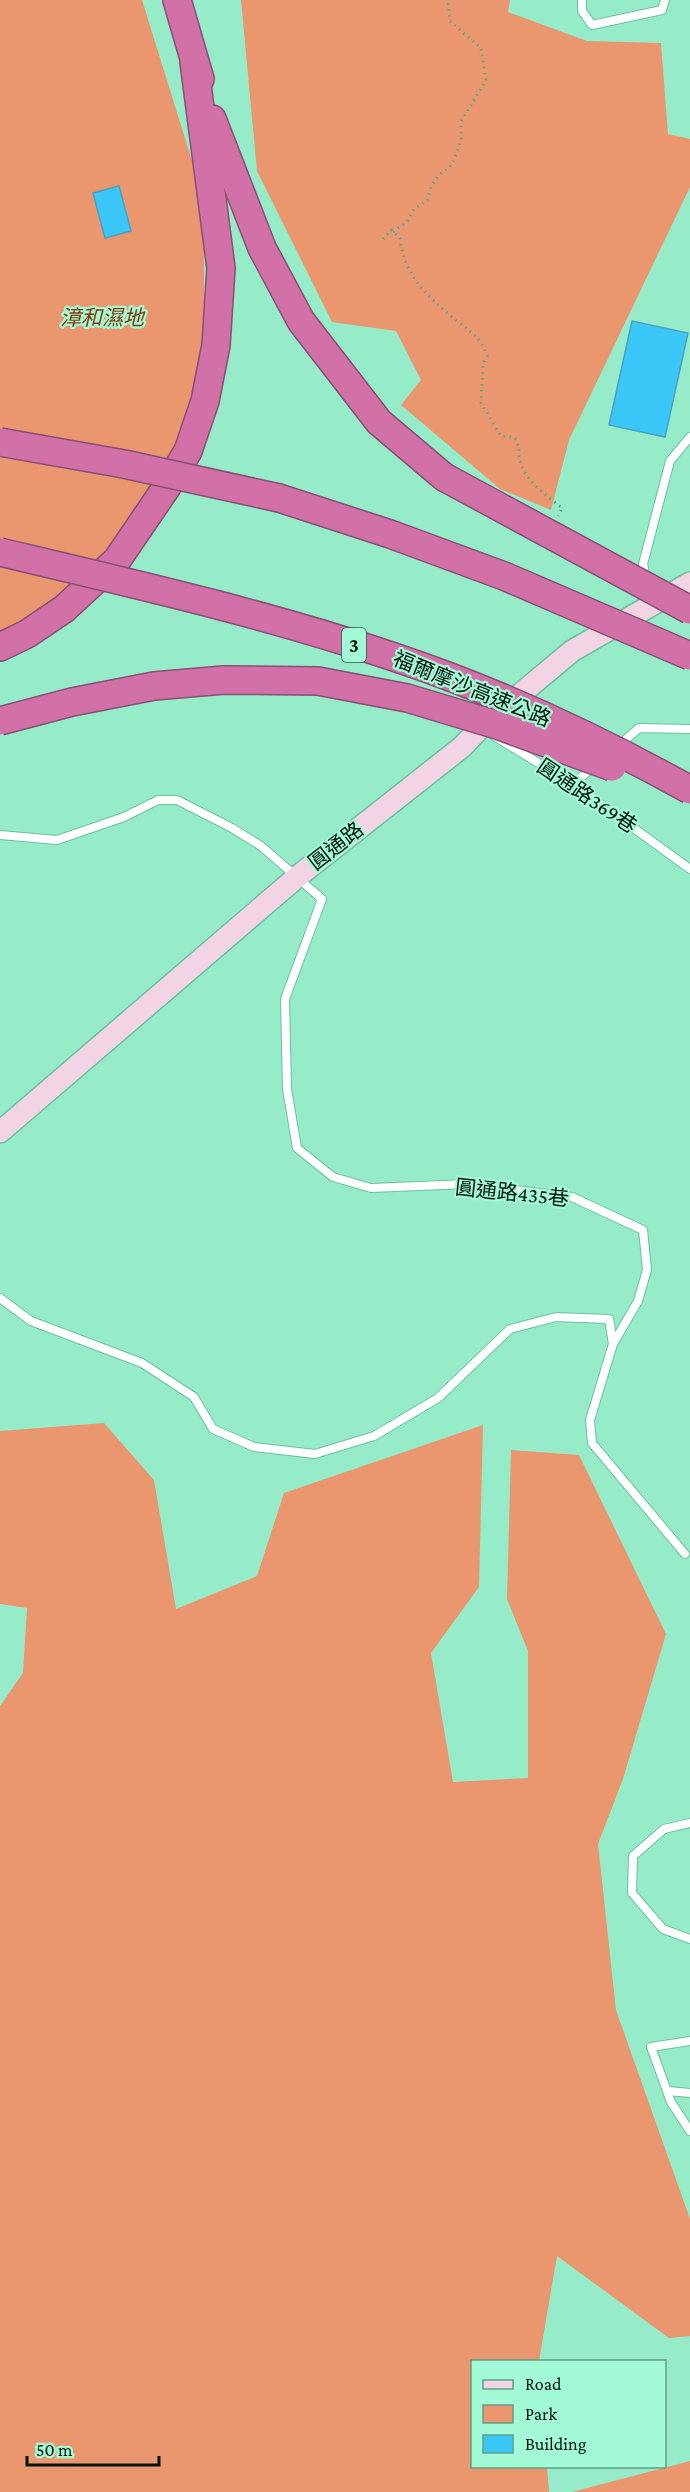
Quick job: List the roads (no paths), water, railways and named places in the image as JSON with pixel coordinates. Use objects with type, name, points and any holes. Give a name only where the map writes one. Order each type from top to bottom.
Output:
[{"type":"highway","points":[[177,0],[213,121],[262,248],[301,321],[379,422],[444,477],[690,610]]},
{"type":"highway","points":[[0,647],[27,634],[64,609],[117,560],[188,451],[205,401],[216,345],[221,268],[194,62]]},
{"type":"highway","points":[[0,442],[124,464],[279,498],[390,534],[504,576],[690,656]]},
{"type":"highway","name":"福爾摩沙高速公路","points":[[0,552],[220,604],[391,656],[475,687],[556,723],[690,790]]},
{"type":"highway","points":[[0,721],[72,702],[154,686],[224,680],[318,681],[407,698],[497,725],[690,797]]},
{"type":"street","name":"圓通路","points":[[0,1132],[297,877],[462,747],[480,728],[572,651],[690,583]]},
{"type":"lane","points":[[582,0],[582,11],[592,25],[662,10],[665,0]]},
{"type":"lane","points":[[652,605],[642,564],[670,461],[690,437]]},
{"type":"lane","name":"圓通路369巷","points":[[480,728],[573,784],[690,870]]},
{"type":"lane","points":[[573,784],[639,728],[690,729]]},
{"type":"lane","points":[[0,835],[57,840],[124,817],[158,800],[177,800],[232,828],[261,846],[297,877]]},
{"type":"lane","name":"圓通路435巷","points":[[297,877],[322,899],[285,999],[287,1089],[297,1148],[333,1177],[371,1188],[467,1184],[572,1197],[643,1230],[647,1270],[638,1301],[613,1344]]},
{"type":"lane","points":[[0,1298],[31,1321],[142,1363],[194,1397],[213,1429],[254,1447],[315,1454],[374,1436],[438,1398],[510,1329],[556,1317],[609,1319],[613,1344],[590,1420],[592,1443],[685,1554]]},
{"type":"lane","points":[[690,1823],[664,1829],[633,1856],[632,1893],[663,1929],[690,1939]]},
{"type":"lane","points":[[690,2041],[651,2047],[671,2102],[690,2132]]},
{"type":"lane","points":[[668,2091],[690,2093]]},
{"type":"park label","name":"漳和濕地","points":[[102,318]]}]
